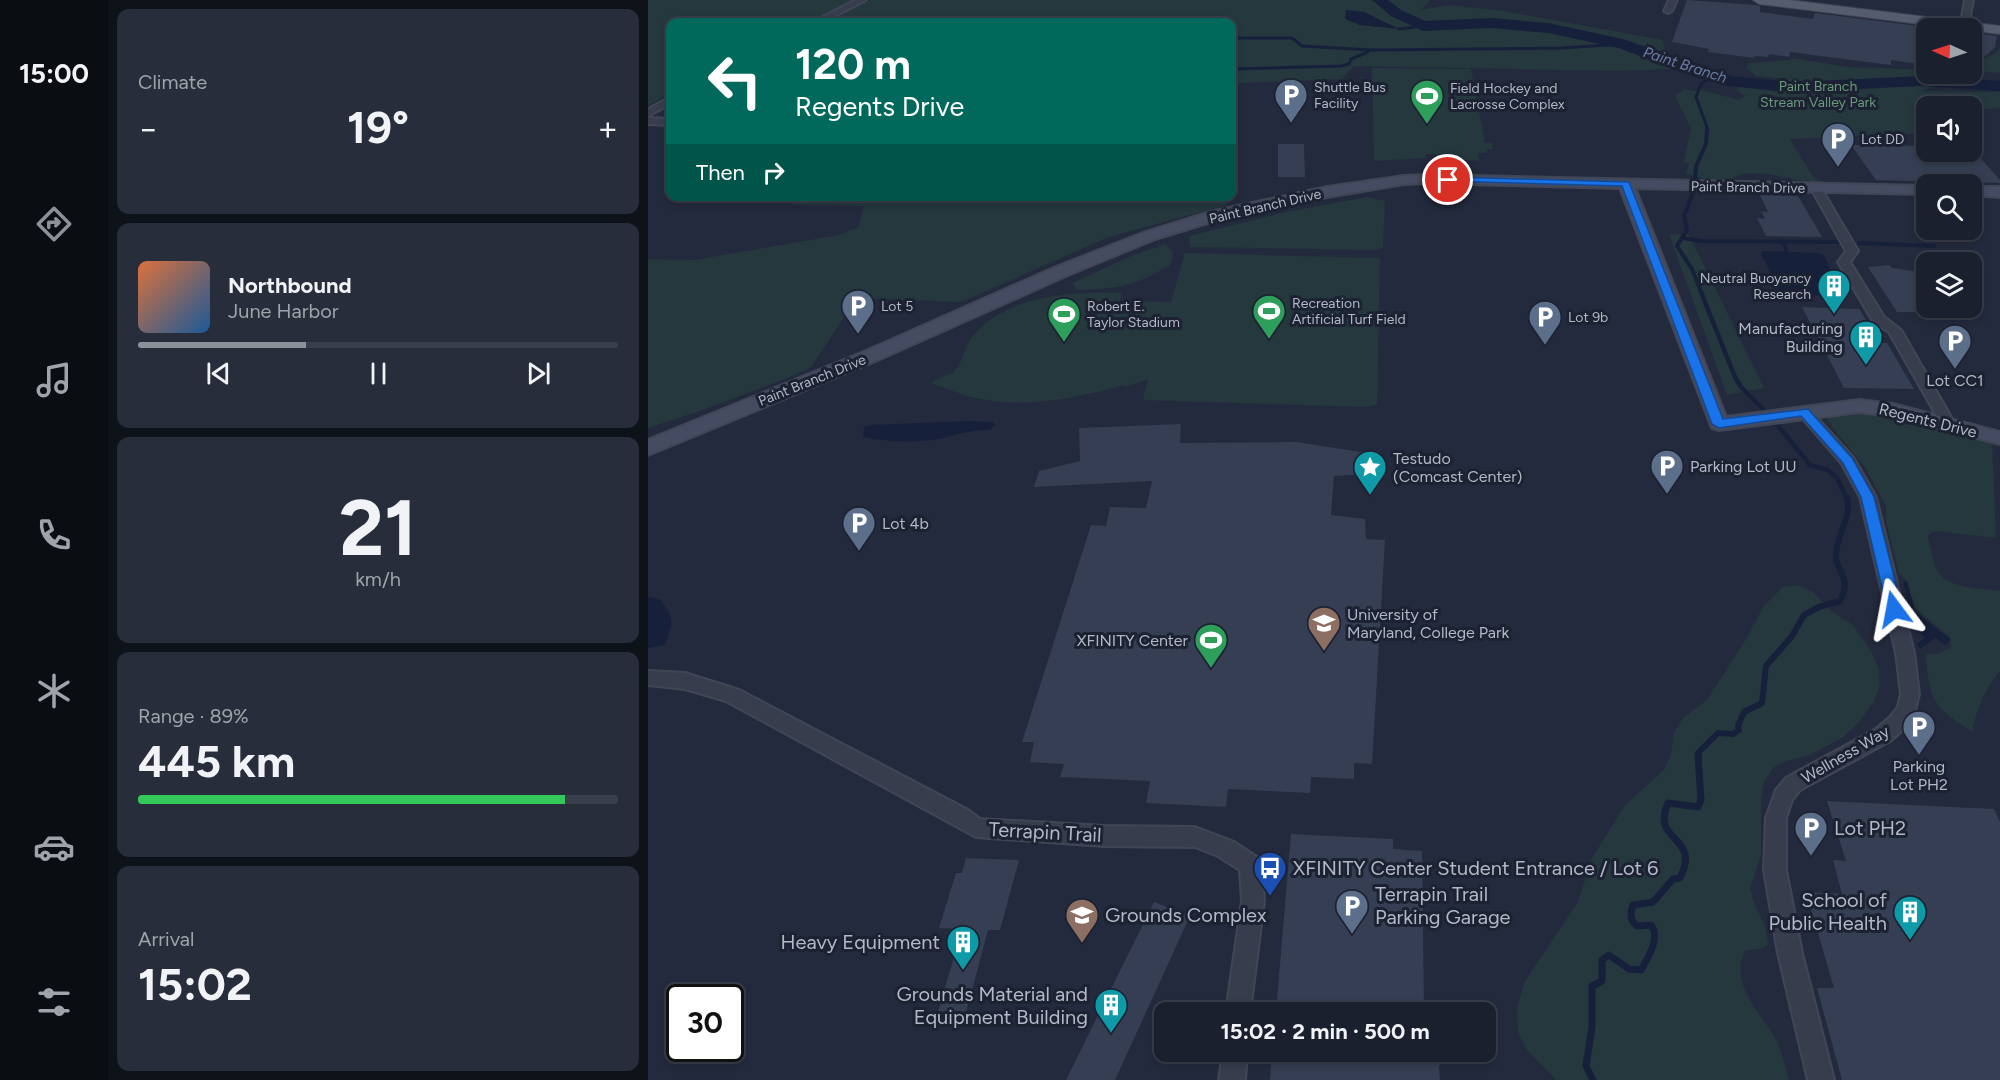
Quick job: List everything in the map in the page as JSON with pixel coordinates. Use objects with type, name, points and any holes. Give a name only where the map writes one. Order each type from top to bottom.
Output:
[{"type":"main road","points":[[1760,0],[2000,30]]},
{"type":"main road","points":[[1786,0],[1940,18]]},
{"type":"main road","points":[[1982,23],[2000,26]]},
{"type":"street","points":[[825,18],[862,0]]},
{"type":"street","points":[[1668,10],[1673,0]]},
{"type":"street","points":[[1966,18],[1969,0]]},
{"type":"street","points":[[648,113],[666,102]]},
{"type":"street","points":[[648,121],[666,122]]},
{"type":"street","name":"Paint Branch Drive","points":[[648,448],[923,334],[1062,271],[1149,236],[1210,217],[1348,188],[1404,180],[1515,180],[1916,190]]},
{"type":"street","name":"Regents Drive","points":[[1626,184],[1719,424],[1849,406],[1872,407],[1893,410],[2000,438]]},
{"type":"street","points":[[1816,188],[1852,251],[1844,262],[1878,318],[1894,330],[1948,424]]},
{"type":"street","points":[[1982,191],[2000,192]]},
{"type":"street","name":"Wellness Way","points":[[1804,412],[1848,461],[1868,497],[1905,653],[1910,694],[1907,709],[1897,723],[1883,735],[1793,784],[1783,796],[1776,818],[1775,870],[1790,953],[1821,1080]]},
{"type":"street","name":"Terrapin Trail","points":[[648,678],[685,681],[732,695],[961,817],[976,828],[1104,836],[1195,837],[1226,849],[1250,865],[1253,901],[1239,1002]]},
{"type":"street","points":[[1232,1080],[1234,1062]]},
{"type":"green space","points":[[648,0],[857,0],[820,18],[666,18],[666,98],[648,108]]},
{"type":"green space","points":[[870,0],[1430,0],[1421,10],[1448,5],[1503,11],[1663,40],[1668,66],[1673,69],[1618,71],[1354,66],[1342,79],[1238,83],[1236,110],[1236,18],[833,18]]},
{"type":"green space","points":[[2000,47],[2000,73],[1982,71],[1982,60],[1994,54]]},
{"type":"green space","name":"Paint Branch Stream Valley Park","points":[[1791,58],[1848,67],[1916,70],[1916,84],[1942,84],[1921,91],[2000,92],[2000,108],[1982,110],[1982,96],[1916,96],[1916,133],[1790,139],[1812,175],[1823,183],[1754,173],[1717,181],[1686,173],[1689,163],[1684,162],[1691,128],[1675,96],[1685,89],[1702,90],[1739,100],[1745,96],[1735,90],[1740,87],[1784,93],[1787,79],[1756,76],[1746,67],[1750,63],[1791,60]]},
{"type":"green space","name":"Field Hockey and Lacrosse Complex","points":[[1372,68],[1471,69],[1485,143],[1492,143],[1493,149],[1486,149],[1486,153],[1478,153],[1479,161],[1442,158],[1441,154],[1426,154],[1426,158],[1374,161]]},
{"type":"green space","points":[[1367,197],[1385,201],[1383,247],[1377,250],[1190,247],[1189,236],[1286,212]]},
{"type":"green space","points":[[796,201],[1227,201],[1226,205],[1109,237],[961,302],[857,298],[811,367],[700,411],[648,428],[648,259],[694,260],[839,235],[859,227],[864,206],[792,205]]},
{"type":"green space","points":[[1669,234],[1689,235],[1764,388],[1727,395]]},
{"type":"green space","points":[[1166,244],[1173,253],[1170,265],[1146,278],[1103,289],[1077,290],[1072,283],[1131,256]]},
{"type":"green space","name":"Recreation Artificial Turf Field","points":[[1185,253],[1380,258],[1377,404],[1368,407],[1143,400],[1148,379],[1126,387],[1124,385],[1069,398],[1013,402],[970,397],[931,383],[955,370],[961,362],[969,341],[986,323],[1021,304],[1041,298],[1082,293],[1122,293],[1120,301],[1171,302]]},
{"type":"green space","points":[[1853,413],[1902,417],[1992,442],[1996,538],[1937,531],[1928,536],[1932,556],[1940,575],[1955,584],[2000,591],[2000,671],[1982,699],[1972,731],[1941,708],[1929,682],[1926,654],[1938,654],[1951,647],[1950,637],[1915,609],[1908,582],[1899,573],[1886,521],[1886,506],[1865,467],[1826,419]]},
{"type":"green space","points":[[1799,585],[1813,592],[1830,610],[1853,625],[1872,653],[1878,667],[1880,685],[1874,701],[1859,722],[1843,737],[1810,755],[1783,762],[1773,768],[1764,782],[1761,798],[1761,855],[1750,888],[1755,906],[1765,926],[1768,944],[1763,948],[1745,951],[1741,964],[1741,976],[1750,1000],[1778,1044],[1789,1080],[1556,1080],[1526,1049],[1518,1032],[1517,1008],[1525,981],[1578,902],[1592,858],[1625,805],[1664,770],[1671,755],[1674,733],[1683,718],[1707,700],[1748,636],[1763,607],[1783,587]]},
{"type":"water","points":[[1346,10],[1364,12],[1399,29],[1360,25],[1345,19]]},
{"type":"water","points":[[1763,251],[1818,253],[1824,256],[1842,294],[1835,296],[1781,294],[1761,254]]},
{"type":"water","points":[[994,422],[995,425],[990,430],[970,431],[930,440],[901,441],[863,437],[864,427],[871,425]]},
{"type":"water","points":[[1903,581],[1907,582],[1915,611],[1951,640],[1945,645],[1935,638],[1920,649],[1917,644],[1925,637],[1914,628]]},
{"type":"water","points":[[648,597],[660,599],[668,611],[671,626],[665,645],[648,648]]},
{"type":"building","points":[[1687,0],[1756,5],[1760,6],[1760,12],[1813,19],[1815,13],[1916,26],[1916,64],[1891,60],[1891,65],[1790,52],[1789,57],[1769,54],[1768,57],[1755,56],[1754,58],[1708,52],[1709,49],[1672,42]]},
{"type":"building","points":[[1982,34],[1997,36],[1995,47],[1982,57]]},
{"type":"building","points":[[1278,144],[1304,144],[1305,177],[1278,177]]},
{"type":"building","points":[[1851,145],[1916,146],[1916,162],[1982,162],[1982,160],[2000,180],[2000,183],[1982,183],[1982,174],[1916,174],[1916,181],[1876,180]]},
{"type":"building","points":[[1760,195],[1798,196],[1822,237],[1766,236],[1757,218],[1765,219],[1761,211],[1768,212]]},
{"type":"building","points":[[1889,265],[1892,268],[1913,271],[1916,275],[1916,312],[1897,312],[1868,267]]},
{"type":"building","name":"Manufacturing Building","points":[[1802,307],[1859,309],[1880,343],[1887,343],[1914,389],[1844,388]]},
{"type":"building","name":"XFINITY Center","points":[[1181,424],[1180,443],[1297,442],[1373,454],[1375,470],[1366,471],[1367,474],[1334,476],[1331,515],[1365,519],[1366,539],[1385,540],[1372,764],[1354,763],[1354,779],[1311,777],[1310,793],[1228,789],[1226,807],[1146,803],[1150,781],[1060,777],[1064,764],[1030,762],[1034,742],[1022,742],[1091,525],[1106,526],[1110,507],[1146,508],[1152,481],[1034,487],[1039,471],[1080,461],[1079,428]]},
{"type":"building","name":"School of Public Health","points":[[1827,801],[1994,809],[2000,822],[2000,1080],[1842,1080],[1817,988],[1834,988],[1806,892],[1842,894],[1833,860],[1846,861]]},
{"type":"building","name":"Terrapin Trail Parking Garage","points":[[1291,834],[1393,839],[1393,849],[1422,851],[1424,1002],[1277,1002]]},
{"type":"building","name":"Heavy Equipment","points":[[966,858],[1019,860],[1000,930],[988,930],[966,1013],[938,1012],[962,929],[939,928],[956,873],[962,873]]},
{"type":"building","points":[[1154,902],[1190,916],[1115,1080],[1066,1080]]},
{"type":"building","points":[[1271,1062],[1442,1062],[1439,1067],[1440,1080],[1270,1080]]},
{"type":"waterway","name":"Paint Branch","points":[[1379,0],[1396,13],[1423,26],[1491,23],[1548,28],[1623,44],[1728,81],[1795,87],[1922,81],[2000,86]]},
{"type":"waterway","points":[[1399,29],[1423,26]]},
{"type":"waterway","points":[[1236,38],[1292,38],[1302,46],[1371,50],[1562,48],[1623,44]]},
{"type":"waterway","points":[[1236,69],[1341,66],[1349,64],[1351,59],[1368,52]]},
{"type":"waterway","points":[[1708,130],[1696,97],[1701,84],[1711,77]]},
{"type":"waterway","points":[[648,108],[666,97]]},
{"type":"waterway","points":[[1695,181],[1696,166],[1706,144],[1707,129]]},
{"type":"waterway","points":[[1682,238],[1687,230],[1684,216],[1694,190]]},
{"type":"waterway","points":[[1682,238],[1702,241],[1782,242]]},
{"type":"waterway","points":[[1682,238],[1677,246],[1692,269],[1702,294]]},
{"type":"waterway","points":[[1782,242],[1839,242]]},
{"type":"waterway","points":[[1782,242],[1787,252]]},
{"type":"waterway","points":[[1859,243],[1934,246]]},
{"type":"waterway","points":[[1701,292],[1735,377],[1741,387],[1765,411]]},
{"type":"waterway","points":[[1776,423],[1810,465],[1828,470],[1837,478],[1847,499]]},
{"type":"waterway","points":[[1699,757],[1698,753],[1718,733],[1733,734],[1739,730],[1738,726],[1744,712],[1762,703],[1766,666],[1792,636],[1804,615],[1819,607],[1840,601],[1845,585],[1837,564],[1836,552],[1848,511],[1847,497]]},
{"type":"waterway","points":[[1593,1080],[1586,1066],[1592,1027],[1592,986],[1602,981],[1602,960],[1609,955],[1629,969],[1641,970],[1650,954],[1654,941],[1654,930],[1651,925],[1637,926],[1631,917],[1632,908],[1633,905],[1653,902],[1673,879],[1680,878],[1685,864],[1685,853],[1665,826],[1664,816],[1668,803],[1698,807],[1701,800],[1698,755]]},
{"type":"place","name":"Shuttle Bus Facility","points":[[1291,124]]},
{"type":"place","name":"Field Hockey and Lacrosse Complex","points":[[1427,125]]},
{"type":"place","name":"Lot DD","points":[[1838,168]]},
{"type":"place","name":"Neutral Buoyancy Research","points":[[1834,315]]},
{"type":"place","name":"Lot 5","points":[[858,335]]},
{"type":"place","name":"Recreation Artificial Turf Field","points":[[1269,340]]},
{"type":"place","name":"Robert E. Taylor Stadium","points":[[1064,343]]},
{"type":"place","name":"Lot 9b","points":[[1545,346]]},
{"type":"place","name":"Manufacturing Building","points":[[1866,366]]},
{"type":"place","name":"Lot CC1","points":[[1955,370]]},
{"type":"place","name":"Parking Lot UU","points":[[1667,495]]},
{"type":"place","name":"Testudo (Comcast Center)","points":[[1370,496]]},
{"type":"place","name":"Lot 4b","points":[[859,552]]},
{"type":"place","name":"University of Maryland, College Park","points":[[1324,652]]},
{"type":"place","name":"XFINITY Center","points":[[1211,669]]},
{"type":"place","name":"Parking Lot PH2","points":[[1919,756]]},
{"type":"place","name":"Lot PH2","points":[[1811,857]]},
{"type":"place","name":"XFINITY Center Student Entrance / Lot 6","points":[[1270,897]]},
{"type":"place","name":"Terrapin Trail Parking Garage","points":[[1352,935]]},
{"type":"place","name":"School of Public Health","points":[[1910,941]]},
{"type":"place","name":"Grounds Complex","points":[[1082,944]]},
{"type":"place","name":"Heavy Equipment","points":[[963,971]]},
{"type":"place","name":"Grounds Material and Equipment Building","points":[[1111,1034]]},
{"type":"route","points":[[1448,180],[1626,184],[1719,424],[1804,412],[1848,461],[1868,497],[1894,609]]}]
